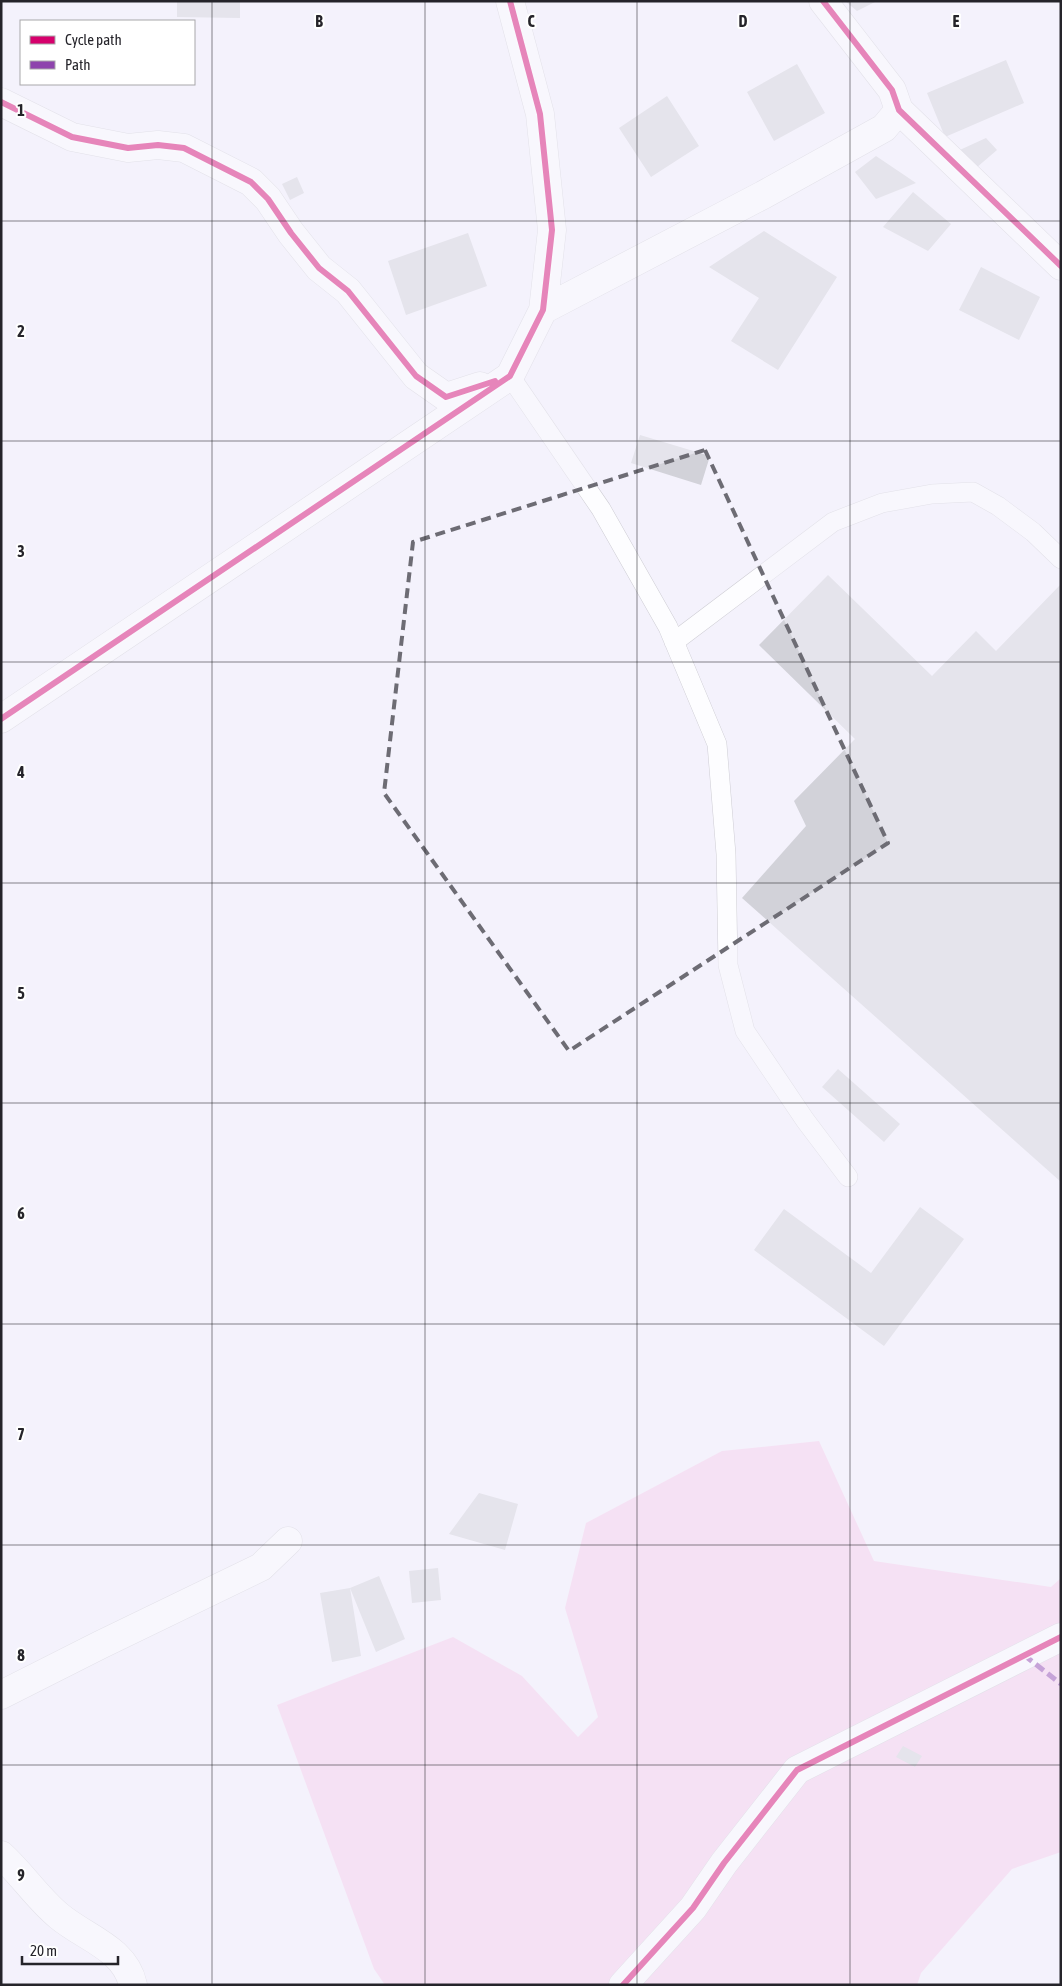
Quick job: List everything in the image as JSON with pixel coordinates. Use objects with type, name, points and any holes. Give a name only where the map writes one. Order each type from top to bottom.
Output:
[{"type":"street","points":[[1,719],[510,376],[543,310],[552,230],[540,114],[510,1]]},
{"type":"street","points":[[823,1],[892,90],[899,110],[1061,266]]},
{"type":"street","points":[[1,102],[72,137],[128,148],[158,145],[184,148],[251,182],[268,199],[291,233],[319,268],[348,291],[416,376],[446,397],[510,376]]},
{"type":"street","points":[[543,310],[763,195],[884,128],[899,110]]},
{"type":"street","points":[[1,1695],[261,1567],[288,1541]]},
{"type":"street","points":[[623,1985],[693,1908],[724,1863],[797,1770],[1061,1637]]},
{"type":"street","points":[[1,1855],[59,1916],[112,1951],[124,1963],[133,1985]]},
{"type":"lane","points":[[510,376],[601,509],[668,627],[717,744],[726,854],[728,965],[745,1031],[805,1120],[848,1177]]},
{"type":"lane","points":[[674,642],[833,522],[882,503],[932,494],[973,492],[998,506],[1033,532],[1061,559]]},
{"type":"highlighted area","points":[[705,450],[888,843],[569,1051],[384,793],[413,542]]},
{"type":"shaded area","points":[[819,1441],[874,1561],[1051,1587],[1061,1578],[1061,1852],[1012,1869],[921,1973],[917,1985],[385,1985],[374,1969],[277,1705],[453,1637],[522,1676],[578,1737],[598,1717],[565,1608],[586,1523],[722,1451]]},
{"type":"building","points":[[177,1],[240,1],[240,18],[177,17]]},
{"type":"building","points":[[845,1],[877,1],[857,11]]},
{"type":"building","points":[[1006,60],[1024,103],[945,137],[927,93]]},
{"type":"building","points":[[797,64],[825,113],[774,141],[747,92]]},
{"type":"building","points":[[667,96],[699,146],[651,177],[619,128]]},
{"type":"building","points":[[986,138],[997,150],[969,174],[951,154]]},
{"type":"building","points":[[876,156],[916,183],[876,199],[855,172]]},
{"type":"building","points":[[297,177],[304,193],[290,200],[282,184]]},
{"type":"building","points":[[913,192],[951,224],[928,251],[883,227]]},
{"type":"building","points":[[764,231],[837,277],[778,370],[731,341],[759,298],[709,267]]},
{"type":"building","points":[[468,233],[487,286],[406,315],[388,261]]},
{"type":"building","points":[[981,267],[1040,297],[1019,340],[959,310]]},
{"type":"building","points":[[640,435],[710,456],[701,485],[631,463]]},
{"type":"building","points":[[828,575],[932,676],[976,631],[996,651],[1061,584],[1061,1182],[742,898],[806,826],[794,801],[855,739],[759,645]]},
{"type":"building","points":[[838,1069],[900,1124],[884,1142],[822,1087]]},
{"type":"building","points":[[920,1207],[964,1239],[884,1346],[754,1250],[784,1209],[871,1273]]},
{"type":"building","points":[[479,1493],[518,1504],[505,1550],[449,1534]]},
{"type":"building","points":[[438,1568],[441,1600],[412,1603],[409,1571]]},
{"type":"building","points":[[379,1576],[405,1639],[376,1652],[350,1588]]},
{"type":"building","points":[[350,1588],[361,1656],[332,1662],[320,1593]]},
{"type":"building","points":[[903,1746],[922,1756],[915,1767],[896,1757]]},
{"type":"marked path","points":[[1024,1655],[1061,1684]]},
{"type":"cycle path","points":[[1,719],[510,376],[543,310],[552,230],[540,114],[510,1]]},
{"type":"cycle path","points":[[823,1],[892,90],[899,110],[1061,266]]},
{"type":"cycle path","points":[[1,102],[72,137],[128,148],[158,145],[184,148],[251,182],[268,199],[291,233],[319,268],[348,291],[416,376],[446,397],[495,381]]},
{"type":"cycle path","points":[[623,1985],[693,1908],[724,1863],[797,1770],[1061,1637]]}]
